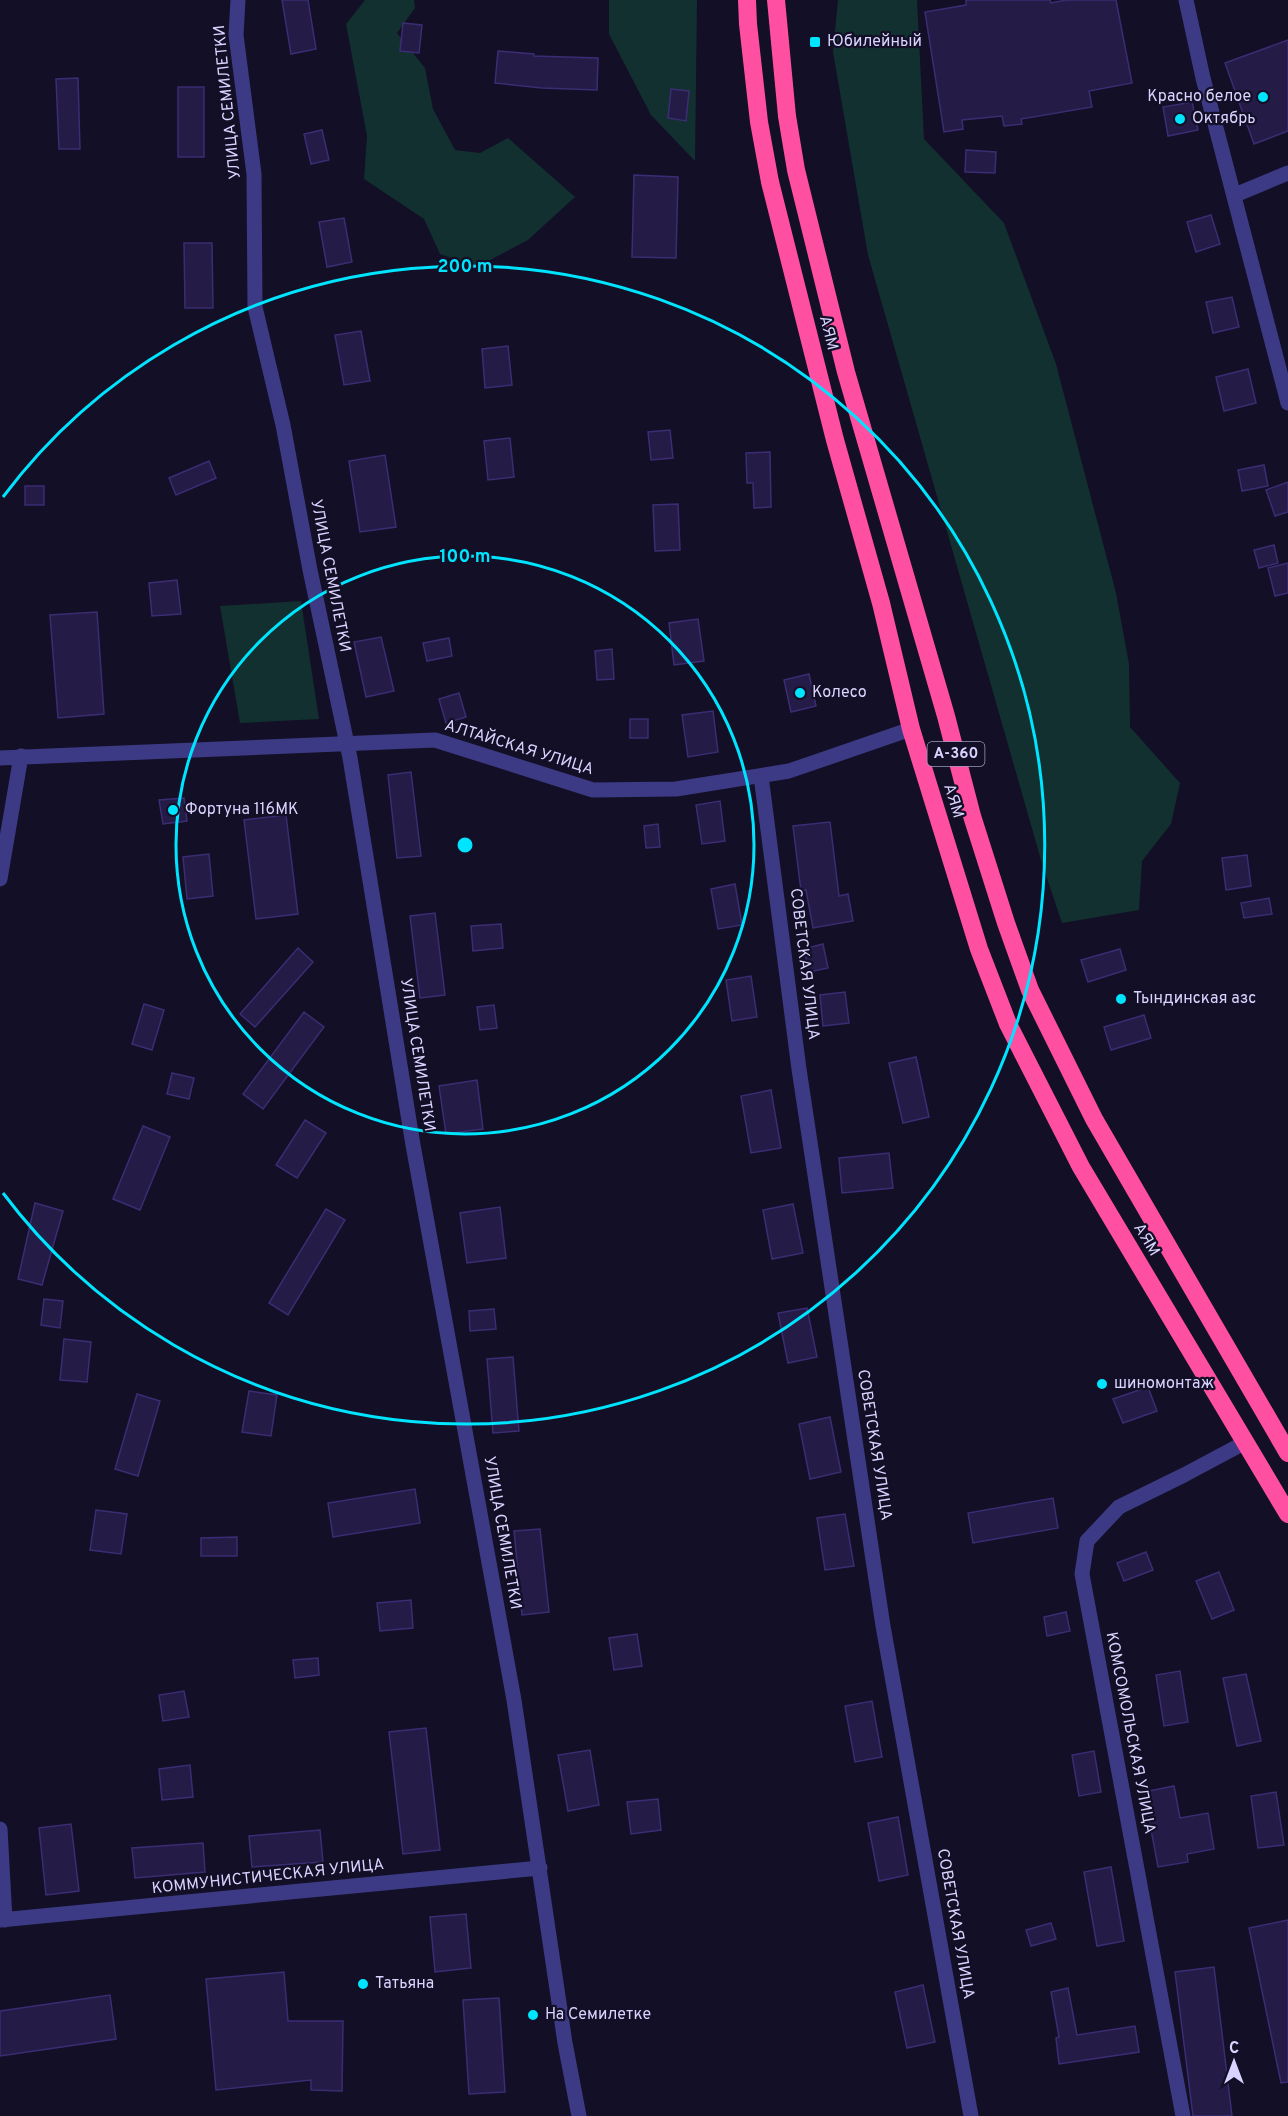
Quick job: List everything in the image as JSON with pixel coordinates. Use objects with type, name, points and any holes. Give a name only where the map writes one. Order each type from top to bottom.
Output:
[{"type":"highway","name":"АЯМ","points":[[747,0],[759,122],[770,182],[834,440],[881,603],[911,729],[976,938],[1008,1024],[1081,1167],[1288,1514]]},
{"type":"highway","name":"АЯМ","points":[[776,0],[787,116],[796,170],[843,361],[946,716],[972,816],[1006,922],[1030,990],[1094,1119],[1288,1453]]},
{"type":"street","name":"УЛИЦА СЕМИЛЕТКИ","points":[[238,0],[236,35],[254,174],[255,307],[283,425],[310,570],[347,743],[414,1146],[514,1700],[565,2043],[579,2116]]},
{"type":"street","points":[[1186,0],[1203,78],[1288,403]]},
{"type":"street","points":[[1235,195],[1288,173]]},
{"type":"street","name":"АЛТАЙСКАЯ УЛИЦА","points":[[0,758],[435,740],[593,790],[676,789],[789,771],[911,729]]},
{"type":"street","points":[[0,879],[21,756]]},
{"type":"street","name":"СОВЕТСКАЯ УЛИЦА","points":[[761,776],[799,1070],[883,1626],[971,2116]]},
{"type":"street","name":"КОМСОМОЛЬСКАЯ УЛИЦА","points":[[1183,2116],[1083,1574],[1087,1541],[1119,1507],[1244,1443]]},
{"type":"street","points":[[0,1828],[2,1920]]},
{"type":"street","name":"КОММУНИСТИЧЕСКАЯ УЛИЦА","points":[[2,1920],[540,1868]]},
{"type":"green space","points":[[365,0],[414,0],[415,8],[397,33],[425,68],[433,109],[455,150],[480,153],[508,138],[575,197],[528,240],[477,267],[440,254],[424,219],[364,179],[367,136],[346,24]]},
{"type":"green space","points":[[609,0],[697,0],[695,161],[651,115],[609,34]]},
{"type":"green space","points":[[838,0],[917,0],[924,139],[1004,223],[1056,364],[1116,593],[1129,664],[1130,727],[1180,783],[1171,824],[1142,861],[1139,910],[1062,923],[1041,860],[868,255],[833,52]]},
{"type":"green space","points":[[301,601],[319,719],[240,723],[220,606]]},
{"type":"building","points":[[282,0],[308,0],[316,49],[291,54]]},
{"type":"building","points":[[966,0],[1050,0],[1051,3],[1066,0],[1116,0],[1132,83],[1089,91],[1092,107],[1021,119],[1022,124],[1004,126],[1002,116],[962,120],[963,129],[944,132],[925,12],[966,5]]},
{"type":"building","points":[[403,23],[422,25],[419,53],[400,51]]},
{"type":"building","name":"Красно белое","points":[[1288,40],[1288,131],[1254,144],[1225,63]]},
{"type":"building","points":[[498,51],[534,54],[534,56],[598,58],[597,90],[495,83]]},
{"type":"building","points":[[78,78],[80,149],[59,149],[56,79]]},
{"type":"building","points":[[178,87],[204,87],[204,157],[178,157]]},
{"type":"building","points":[[671,89],[689,91],[686,121],[668,118]]},
{"type":"building","name":"Октябрь","points":[[1192,102],[1198,130],[1168,136],[1163,107]]},
{"type":"building","points":[[322,130],[329,160],[311,164],[304,134]]},
{"type":"building","points":[[966,150],[996,152],[995,173],[965,172]]},
{"type":"building","points":[[634,175],[678,177],[676,258],[632,257]]},
{"type":"building","points":[[1211,215],[1220,244],[1196,252],[1187,222]]},
{"type":"building","points":[[344,218],[352,262],[327,267],[319,222]]},
{"type":"building","points":[[184,243],[212,243],[213,308],[185,308]]},
{"type":"building","points":[[1232,297],[1239,327],[1213,333],[1206,302]]},
{"type":"building","points":[[361,331],[370,381],[344,385],[335,335]]},
{"type":"building","points":[[508,346],[512,385],[485,388],[482,349]]},
{"type":"building","points":[[1248,369],[1256,403],[1224,411],[1216,377]]},
{"type":"building","points":[[670,430],[673,458],[651,460],[648,432]]},
{"type":"building","points":[[510,438],[514,477],[488,480],[484,441]]},
{"type":"building","points":[[770,452],[771,507],[754,508],[753,483],[747,483],[746,453]]},
{"type":"building","points":[[385,455],[396,527],[360,532],[349,461]]},
{"type":"building","points":[[209,461],[216,478],[176,495],[169,478]]},
{"type":"building","points":[[1264,465],[1268,486],[1242,491],[1238,470]]},
{"type":"building","points":[[1288,482],[1288,512],[1275,516],[1266,490]]},
{"type":"building","points":[[25,486],[44,486],[44,505],[25,505]]},
{"type":"building","points":[[678,504],[680,550],[655,551],[653,505]]},
{"type":"building","points":[[1274,545],[1278,563],[1259,568],[1254,550]]},
{"type":"building","points":[[1288,563],[1288,593],[1275,596],[1268,568]]},
{"type":"building","points":[[177,580],[181,614],[152,616],[149,583]]},
{"type":"building","points":[[97,612],[104,714],[58,718],[50,615]]},
{"type":"building","points":[[698,619],[704,661],[674,665],[669,623]]},
{"type":"building","points":[[381,637],[394,691],[366,697],[354,642]]},
{"type":"building","points":[[449,638],[452,656],[427,661],[423,643]]},
{"type":"building","points":[[612,649],[614,679],[597,680],[595,651]]},
{"type":"building","name":"Колесо","points":[[809,674],[816,706],[791,712],[784,680]]},
{"type":"building","points":[[459,693],[466,717],[446,723],[439,699]]},
{"type":"building","points":[[713,711],[718,752],[688,757],[682,715]]},
{"type":"building","points":[[630,719],[648,719],[648,738],[630,738]]},
{"type":"building","points":[[411,772],[421,856],[397,858],[388,775]]},
{"type":"building","name":"Фортуна 116МК","points":[[184,798],[187,821],[163,824],[159,800]]},
{"type":"building","points":[[720,801],[725,841],[702,844],[696,805]]},
{"type":"building","points":[[286,815],[298,914],[256,919],[244,820]]},
{"type":"building","points":[[830,822],[839,896],[848,894],[853,921],[813,928],[806,890],[801,891],[793,826]]},
{"type":"building","points":[[658,824],[660,847],[646,848],[644,826]]},
{"type":"building","points":[[209,854],[213,896],[187,899],[183,857]]},
{"type":"building","points":[[1247,855],[1251,886],[1226,890],[1222,858]]},
{"type":"building","points":[[735,884],[742,925],[718,929],[711,889]]},
{"type":"building","points":[[1269,898],[1272,914],[1244,918],[1241,903]]},
{"type":"building","points":[[435,913],[445,995],[420,998],[410,916]]},
{"type":"building","points":[[501,924],[503,948],[473,951],[471,926]]},
{"type":"building","points":[[823,944],[828,968],[809,972],[804,949]]},
{"type":"building","points":[[298,948],[313,962],[255,1027],[240,1014]]},
{"type":"building","points":[[1120,949],[1126,970],[1088,982],[1081,960]]},
{"type":"building","points":[[751,976],[757,1017],[732,1021],[726,980]]},
{"type":"building","points":[[845,992],[849,1023],[823,1026],[820,995]]},
{"type":"building","points":[[144,1004],[164,1010],[152,1050],[132,1044]]},
{"type":"building","points":[[494,1005],[497,1028],[480,1030],[477,1007]]},
{"type":"building","points":[[304,1012],[324,1027],[263,1109],[243,1094]]},
{"type":"building","points":[[1144,1015],[1151,1038],[1111,1050],[1104,1027]]},
{"type":"building","points":[[916,1057],[929,1117],[903,1123],[889,1063]]},
{"type":"building","points":[[172,1073],[194,1078],[189,1099],[167,1094]]},
{"type":"building","points":[[477,1080],[483,1129],[446,1134],[439,1086]]},
{"type":"building","points":[[771,1090],[781,1148],[751,1153],[741,1096]]},
{"type":"building","points":[[305,1120],[326,1133],[297,1178],[276,1165]]},
{"type":"building","points":[[143,1126],[170,1137],[140,1210],[113,1199]]},
{"type":"building","points":[[889,1153],[893,1188],[842,1193],[839,1158]]},
{"type":"building","points":[[35,1203],[63,1211],[42,1285],[18,1279]]},
{"type":"building","points":[[793,1204],[803,1253],[772,1259],[763,1210]]},
{"type":"building","points":[[500,1207],[506,1258],[467,1263],[460,1213]]},
{"type":"building","points":[[326,1209],[345,1220],[288,1315],[269,1303]]},
{"type":"building","points":[[44,1299],[63,1301],[60,1328],[41,1325]]},
{"type":"building","points":[[807,1308],[817,1357],[788,1363],[778,1313]]},
{"type":"building","points":[[494,1309],[496,1329],[470,1331],[469,1311]]},
{"type":"building","points":[[64,1339],[91,1342],[87,1382],[60,1380]]},
{"type":"building","points":[[513,1357],[519,1431],[493,1433],[487,1359]]},
{"type":"building","points":[[1148,1387],[1157,1411],[1123,1423],[1113,1399]]},
{"type":"building","points":[[249,1391],[277,1395],[271,1436],[242,1432]]},
{"type":"building","points":[[137,1394],[160,1401],[138,1476],[115,1469]]},
{"type":"building","points":[[830,1417],[841,1472],[810,1479],[799,1424]]},
{"type":"building","points":[[415,1489],[420,1523],[333,1537],[328,1503]]},
{"type":"building","points":[[1053,1498],[1058,1528],[973,1543],[968,1513]]},
{"type":"building","points":[[96,1510],[127,1514],[121,1554],[90,1550]]},
{"type":"building","points":[[845,1514],[854,1566],[825,1570],[817,1518]]},
{"type":"building","points":[[540,1529],[549,1612],[522,1615],[514,1531]]},
{"type":"building","points":[[237,1537],[237,1556],[201,1556],[201,1538]]},
{"type":"building","points":[[1146,1552],[1153,1570],[1124,1581],[1117,1563]]},
{"type":"building","points":[[1219,1572],[1234,1610],[1212,1619],[1196,1581]]},
{"type":"building","points":[[411,1600],[413,1628],[380,1631],[377,1603]]},
{"type":"building","points":[[1066,1612],[1070,1631],[1047,1636],[1044,1617]]},
{"type":"building","points":[[637,1634],[642,1666],[614,1670],[609,1638]]},
{"type":"building","points":[[318,1658],[319,1675],[295,1678],[293,1660]]},
{"type":"building","points":[[1180,1671],[1188,1722],[1164,1726],[1156,1675]]},
{"type":"building","points":[[1246,1674],[1261,1741],[1237,1746],[1223,1678]]},
{"type":"building","points":[[184,1691],[189,1717],[163,1721],[159,1695]]},
{"type":"building","points":[[872,1701],[882,1757],[855,1762],[845,1706]]},
{"type":"building","points":[[426,1728],[440,1850],[403,1854],[389,1732]]},
{"type":"building","points":[[590,1750],[599,1805],[568,1811],[558,1755]]},
{"type":"building","points":[[1094,1751],[1101,1792],[1079,1796],[1072,1755]]},
{"type":"building","points":[[190,1765],[193,1797],[162,1800],[159,1769]]},
{"type":"building","points":[[1174,1786],[1180,1818],[1208,1813],[1214,1849],[1187,1854],[1188,1862],[1158,1867],[1144,1792]]},
{"type":"building","points":[[1276,1792],[1284,1845],[1258,1848],[1251,1796]]},
{"type":"building","points":[[658,1799],[661,1830],[631,1834],[627,1802]]},
{"type":"building","points":[[898,1817],[908,1875],[879,1881],[868,1823]]},
{"type":"building","points":[[71,1824],[79,1891],[46,1895],[39,1828]]},
{"type":"building","points":[[320,1830],[323,1862],[252,1867],[249,1836]]},
{"type":"building","points":[[203,1843],[205,1872],[135,1878],[132,1848]]},
{"type":"building","points":[[1111,1867],[1124,1941],[1097,1946],[1084,1872]]},
{"type":"building","points":[[466,1914],[471,1968],[435,1972],[430,1917]]},
{"type":"building","points":[[1288,1920],[1288,2082],[1281,2083],[1249,1928]]},
{"type":"building","points":[[1051,1923],[1056,1939],[1031,1946],[1026,1930]]},
{"type":"building","points":[[1214,1967],[1232,2116],[1193,2116],[1175,1972]]},
{"type":"building","points":[[284,1972],[288,2021],[343,2021],[342,2091],[311,2090],[311,2080],[216,2090],[206,1979]]},
{"type":"building","points":[[923,1985],[935,2042],[907,2048],[895,1992]]},
{"type":"building","points":[[1068,1988],[1077,2035],[1135,2026],[1139,2052],[1059,2064],[1056,2038],[1059,2037],[1051,1992]]},
{"type":"building","points":[[110,1995],[116,2039],[0,2056],[0,2011]]},
{"type":"building","points":[[499,1998],[505,2092],[469,2094],[463,2000]]},
{"type":"place","name":"Юбилейный","points":[[815,42]]},
{"type":"place","name":"Красно белое","points":[[1263,97]]},
{"type":"place","name":"Октябрь","points":[[1180,119]]},
{"type":"place","name":"Колесо","points":[[800,693]]},
{"type":"place","name":"Фортуна 116МК","points":[[173,810]]},
{"type":"place","name":"Тындинская азс","points":[[1121,999]]},
{"type":"place","name":"шиномонтаж","points":[[1102,1384]]},
{"type":"place","name":"Татьяна","points":[[363,1984]]},
{"type":"place","name":"На Семилетке","points":[[533,2015]]}]
